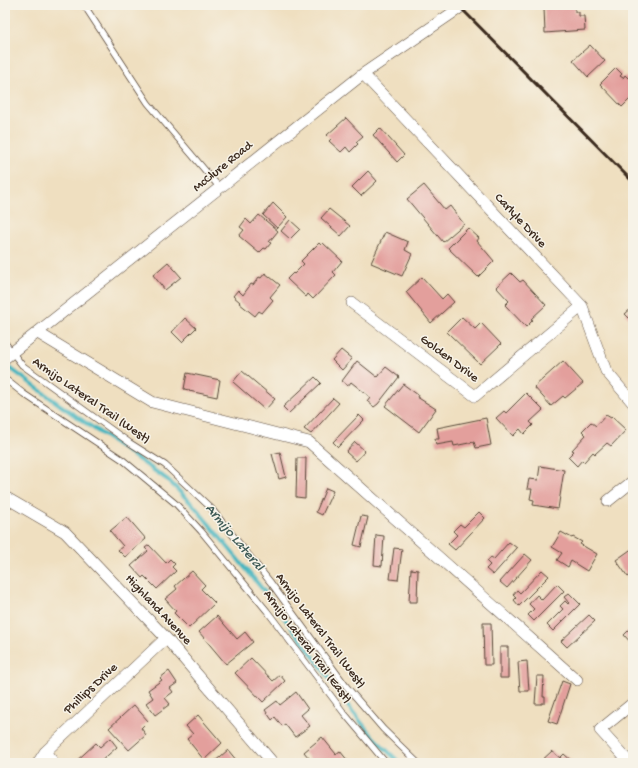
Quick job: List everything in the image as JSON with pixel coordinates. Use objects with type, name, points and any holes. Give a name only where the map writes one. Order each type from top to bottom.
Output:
[{"type":"street","name":"McClure Road","points":[[9,355],[363,74],[464,5]]},
{"type":"street","name":"Carlyle Drive","points":[[363,74],[582,306],[606,371],[633,403]]},
{"type":"street","name":"Golden Drive","points":[[352,303],[475,396],[582,306]]},
{"type":"street","points":[[38,333],[152,402],[309,442],[577,680]]},
{"type":"street","points":[[608,501],[633,481]]},
{"type":"street","name":"Highland Avenue","points":[[5,497],[66,532],[166,638],[273,763]]},
{"type":"street","name":"Phillips Drive","points":[[38,763],[45,752],[166,638]]},
{"type":"street","points":[[630,763],[600,730],[633,702]]},
{"type":"street","points":[[45,752],[54,763]]},
{"type":"lane","points":[[84,5],[148,103],[220,188]]},
{"type":"lane","name":"Armijo Lateral Trail (West)","points":[[5,343],[9,355],[130,443],[165,465],[211,508],[271,583],[346,686],[383,729],[418,763]]},
{"type":"lane","name":"Armijo Lateral Trail (East)","points":[[5,379],[24,394],[123,460],[176,504],[201,531],[262,605],[344,713],[386,763]]},
{"type":"building","points":[[575,6],[575,12],[579,12],[579,16],[584,16],[585,30],[545,33],[544,8]]},
{"type":"building","points":[[590,45],[605,61],[588,77],[573,60]]},
{"type":"building","points":[[616,68],[622,74],[620,76],[623,78],[625,75],[628,78],[633,74],[633,96],[622,107],[600,84]]},
{"type":"building","points":[[346,118],[363,136],[356,142],[358,144],[350,152],[346,147],[341,152],[329,141],[331,139],[327,135]]},
{"type":"building","points":[[380,128],[404,155],[397,162],[373,135]]},
{"type":"building","points":[[368,171],[377,181],[361,196],[352,187]]},
{"type":"building","points":[[424,185],[445,210],[450,206],[464,224],[443,242],[407,199]]},
{"type":"building","points":[[273,203],[287,217],[277,228],[263,215]]},
{"type":"building","points":[[329,209],[350,226],[341,236],[321,218]]},
{"type":"building","points":[[259,215],[278,231],[269,242],[271,243],[266,249],[264,248],[259,253],[239,236],[244,230],[240,227],[246,219],[251,224]]},
{"type":"building","points":[[290,220],[300,229],[290,239],[281,231]]},
{"type":"building","points":[[468,228],[479,238],[477,241],[494,261],[478,277],[448,248]]},
{"type":"building","points":[[385,232],[408,242],[405,250],[412,254],[402,276],[371,263]]},
{"type":"building","points":[[319,243],[321,245],[323,243],[342,261],[333,272],[336,275],[313,299],[308,294],[306,297],[287,279],[304,264],[301,261]]},
{"type":"building","points":[[168,262],[181,277],[165,290],[153,275]]},
{"type":"building","points":[[265,273],[280,285],[270,297],[273,300],[262,313],[259,311],[255,316],[233,296],[238,290],[243,295],[251,284],[253,285],[259,277],[261,278]]},
{"type":"building","points":[[511,273],[520,282],[523,280],[546,305],[531,319],[533,320],[526,327],[505,305],[509,301],[496,287]]},
{"type":"building","points":[[422,277],[442,299],[447,294],[454,302],[431,323],[406,292]]},
{"type":"building","points":[[633,307],[633,322],[625,314]]},
{"type":"building","points":[[462,317],[475,329],[481,323],[501,344],[480,364],[447,332]]},
{"type":"building","points":[[185,318],[196,328],[182,342],[172,332]]},
{"type":"building","points":[[341,350],[352,359],[342,370],[332,360]]},
{"type":"building","points":[[357,361],[377,377],[386,367],[399,377],[374,407],[367,401],[370,397],[351,382],[348,386],[342,381]]},
{"type":"building","points":[[563,361],[583,383],[565,398],[563,396],[551,406],[534,387]]},
{"type":"building","points":[[242,371],[275,399],[265,410],[233,382]]},
{"type":"building","points":[[187,373],[220,380],[217,397],[184,389]]},
{"type":"building","points":[[315,377],[321,383],[289,413],[283,407]]},
{"type":"building","points":[[403,384],[418,395],[417,397],[436,409],[419,432],[385,406]]},
{"type":"building","points":[[526,393],[543,410],[530,422],[533,425],[524,434],[520,429],[513,436],[496,418],[504,411],[506,413]]},
{"type":"building","points":[[333,398],[339,403],[311,434],[304,429]]},
{"type":"building","points":[[359,415],[364,420],[338,447],[333,442]]},
{"type":"building","points":[[606,415],[611,418],[612,417],[626,430],[611,446],[607,443],[595,454],[593,452],[584,462],[582,460],[577,466],[568,457],[574,451],[572,450],[586,435],[582,431],[591,422],[596,426]]},
{"type":"building","points":[[486,418],[491,445],[476,448],[474,442],[454,446],[453,442],[436,445],[435,439],[439,439],[437,428]]},
{"type":"building","points":[[355,442],[365,451],[356,461],[346,452]]},
{"type":"building","points":[[280,452],[286,477],[279,479],[272,454]]},
{"type":"building","points":[[297,458],[306,458],[305,498],[296,497]]},
{"type":"building","points":[[540,466],[564,470],[558,509],[533,505],[534,500],[530,499],[532,489],[527,489],[529,479],[538,480]]},
{"type":"building","points":[[326,488],[333,491],[322,515],[316,512]]},
{"type":"building","points":[[479,512],[485,518],[455,550],[448,544],[457,535],[453,531],[460,524],[464,527]]},
{"type":"building","points":[[361,516],[368,517],[361,547],[354,545]]},
{"type":"building","points":[[127,517],[146,539],[125,557],[118,550],[123,546],[110,531]]},
{"type":"building","points":[[561,532],[582,542],[580,544],[597,554],[587,571],[571,561],[568,567],[557,560],[562,553],[552,547]]},
{"type":"building","points":[[376,535],[384,536],[382,566],[374,565]]},
{"type":"building","points":[[509,542],[517,548],[493,575],[486,569],[490,565],[487,562],[491,557],[494,559]]},
{"type":"building","points":[[149,545],[166,563],[170,559],[175,564],[172,567],[176,571],[157,589],[144,576],[142,578],[131,566],[148,551],[145,548]]},
{"type":"building","points":[[394,548],[402,549],[398,580],[390,579]]},
{"type":"building","points":[[633,548],[633,573],[628,577],[616,560]]},
{"type":"building","points":[[525,554],[532,560],[507,588],[500,582]]},
{"type":"building","points":[[411,569],[418,570],[417,602],[409,602]]},
{"type":"building","points":[[542,570],[549,576],[519,606],[514,600],[516,598],[513,595],[517,590],[520,593]]},
{"type":"building","points":[[192,571],[205,585],[201,589],[215,603],[189,628],[174,613],[176,611],[165,599],[177,589],[175,586]]},
{"type":"building","points":[[557,584],[564,591],[534,621],[528,615],[534,609],[529,604],[537,595],[542,600]]},
{"type":"building","points":[[569,593],[580,604],[553,631],[547,625],[563,609],[560,606],[565,601],[568,604],[569,603],[564,597]]},
{"type":"building","points":[[589,615],[595,621],[567,647],[561,641]]},
{"type":"building","points":[[217,616],[237,639],[245,632],[253,642],[226,664],[199,632]]},
{"type":"building","points":[[483,623],[491,623],[492,665],[484,665]]},
{"type":"building","points":[[633,626],[633,645],[624,635]]},
{"type":"building","points":[[500,647],[508,647],[508,678],[500,678]]},
{"type":"building","points":[[251,658],[273,681],[280,675],[285,681],[263,702],[235,673]]},
{"type":"building","points":[[527,661],[529,691],[520,691],[518,662]]},
{"type":"building","points":[[169,671],[177,683],[170,688],[173,692],[165,698],[170,704],[155,715],[146,703],[153,698],[148,690],[162,680],[160,678]]},
{"type":"building","points":[[537,676],[544,676],[543,697],[545,697],[545,703],[542,704],[535,704]]},
{"type":"building","points":[[562,681],[570,684],[557,724],[548,721]]},
{"type":"building","points":[[296,692],[308,709],[301,715],[310,726],[295,737],[285,724],[282,726],[275,717],[272,720],[265,710],[277,701],[280,705]]},
{"type":"building","points":[[134,705],[148,721],[141,728],[146,735],[129,750],[109,728]]},
{"type":"building","points":[[198,715],[222,743],[204,760],[187,739],[193,734],[186,726]]},
{"type":"building","points":[[322,737],[336,754],[340,751],[348,761],[346,763],[313,763],[304,752]]},
{"type":"building","points":[[110,738],[117,747],[99,763],[74,763],[96,743],[100,747]]},
{"type":"building","points":[[228,750],[237,761],[235,763],[213,763]]},
{"type":"building","points":[[552,751],[560,758],[564,754],[574,763],[539,763]]},
{"type":"waterway","name":"Armijo Lateral","points":[[10,368],[60,405],[168,480],[195,507],[268,596],[322,668],[348,706],[373,737],[400,763]]},
{"type":"railway","points":[[458,5],[633,182]]}]
